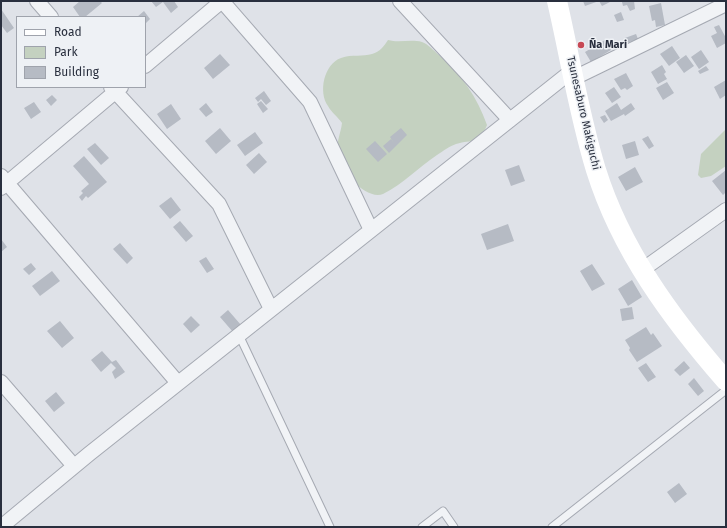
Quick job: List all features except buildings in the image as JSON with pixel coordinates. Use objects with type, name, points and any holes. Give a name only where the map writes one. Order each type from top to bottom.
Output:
[{"type":"street","points":[[37,1],[50,16]]},
{"type":"street","points":[[146,65],[222,1],[310,102],[370,230]]},
{"type":"street","points":[[400,1],[510,120]]},
{"type":"street","name":"Tsunesaburo Makiguchi","points":[[557,1],[596,171],[625,237],[642,270],[681,328],[726,380]]},
{"type":"street","points":[[1,527],[74,466],[510,120],[574,74],[726,4]]},
{"type":"street","points":[[178,383],[3,182],[116,89],[219,204],[271,309]]},
{"type":"street","points":[[642,270],[726,210]]},
{"type":"street","points":[[1,382],[74,466]]},
{"type":"lane","points":[[239,335],[330,527]]},
{"type":"lane","points":[[552,527],[726,390]]},
{"type":"lane","points":[[422,527],[442,511],[454,527]]},
{"type":"green space","points":[[388,40],[418,41],[431,48],[455,70],[468,87],[479,105],[487,125],[481,136],[475,140],[449,147],[397,185],[383,194],[377,195],[369,193],[355,183],[348,176],[339,162],[337,148],[342,123],[329,108],[323,93],[323,86],[327,72],[335,61],[345,57],[375,53],[382,48]]},
{"type":"green space","points":[[726,129],[726,166],[711,176],[701,178],[698,175],[701,154]]},
{"type":"place","name":"Ña Mari","points":[[581,45]]}]
